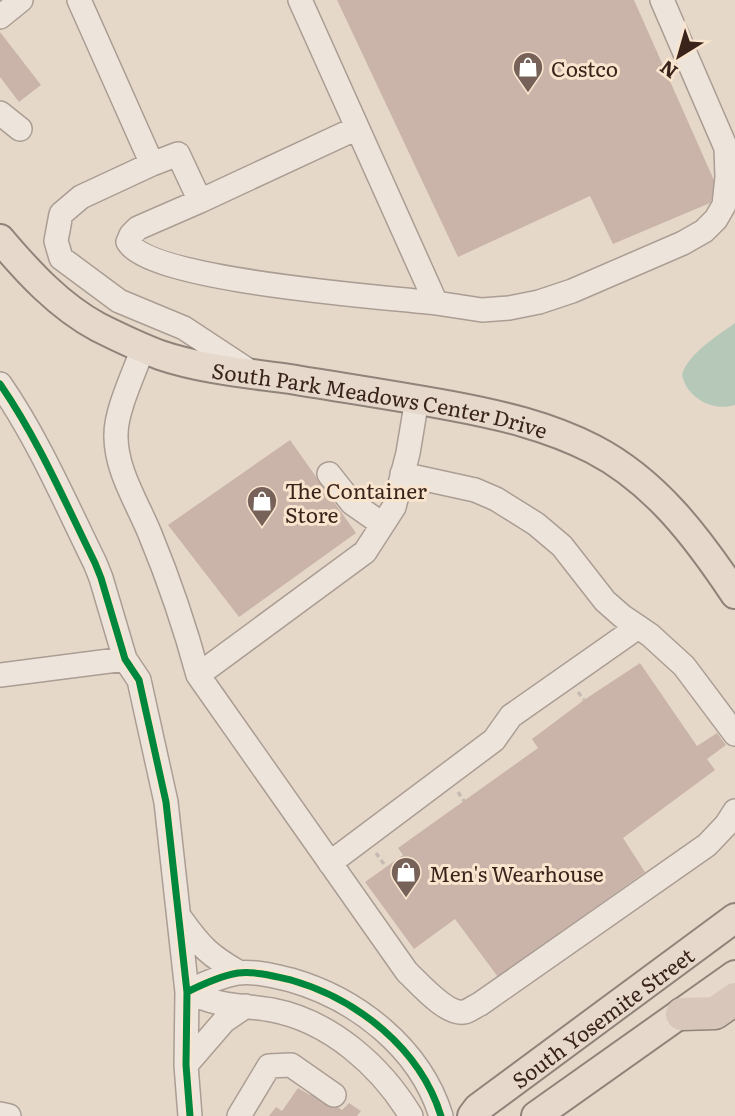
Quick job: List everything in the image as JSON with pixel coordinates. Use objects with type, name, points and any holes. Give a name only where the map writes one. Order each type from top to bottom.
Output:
[{"type":"highway","points":[[681,1014],[715,1013],[735,999]]},
{"type":"main road","name":"South Park Meadows Center Drive","points":[[0,239],[24,268],[74,311],[96,326],[162,356],[493,414],[541,427],[594,450],[646,486],[674,512],[735,594]]},
{"type":"main road","name":"South Yosemite Street","points":[[472,1116],[478,1108],[735,918]]},
{"type":"main road","name":"South Yosemite Street","points":[[536,1116],[735,975]]},
{"type":"street","points":[[0,17],[21,0]]},
{"type":"street","points":[[79,0],[152,164]]},
{"type":"street","points":[[300,0],[436,303]]},
{"type":"street","points":[[357,128],[138,228],[128,242],[140,253],[186,271],[254,283],[482,310],[539,302],[572,291],[683,243],[704,231],[716,219],[724,205],[726,148],[662,0]]},
{"type":"street","points":[[0,113],[20,129]]},
{"type":"street","points":[[200,201],[178,155],[152,164],[81,197],[61,214],[56,241],[61,258],[118,301],[184,328],[252,373]]},
{"type":"street","points":[[143,348],[119,415],[117,451],[122,471],[151,535],[183,620],[198,675],[407,972],[432,996],[450,1009],[464,1012],[480,1004],[706,845],[726,825],[735,811]]},
{"type":"street","points":[[0,384],[38,448],[95,563],[125,659],[139,680],[166,802],[187,992],[186,1065],[190,1116]]},
{"type":"street","points":[[198,675],[365,552],[394,506],[408,453],[417,399]]},
{"type":"street","points":[[329,474],[352,503],[383,524]]},
{"type":"street","points":[[402,474],[475,490],[496,499],[536,524],[562,546],[605,601],[650,635],[684,666],[735,734]]},
{"type":"street","points":[[330,863],[494,740],[511,716],[638,627]]},
{"type":"street","points":[[0,676],[125,659]]},
{"type":"street","points":[[179,916],[200,945],[240,973]]},
{"type":"street","points":[[187,992],[221,977],[240,973],[279,977],[321,990],[359,1011],[400,1047],[419,1070],[436,1102],[440,1116]]},
{"type":"street","points":[[187,992],[212,1001],[273,1010],[316,1025],[337,1038],[376,1071],[411,1116]]},
{"type":"street","points":[[186,1065],[224,1021],[246,1006]]},
{"type":"street","points":[[239,1116],[269,1066],[290,1065],[334,1095]]},
{"type":"street","points":[[0,1114],[9,1116]]},
{"type":"shaded area","points":[[735,323],[735,405],[710,405],[689,390],[682,374],[697,352]]},
{"type":"building","name":"Costco","points":[[337,0],[634,0],[717,187],[710,203],[613,244],[590,196],[458,257]]},
{"type":"building","points":[[0,32],[41,85],[19,102],[0,77]]},
{"type":"building","points":[[290,440],[356,533],[239,617],[168,525]]},
{"type":"building","points":[[640,663],[697,746],[717,733],[726,745],[707,759],[715,770],[623,838],[645,872],[498,977],[455,919],[414,949],[365,882],[403,855],[398,848],[538,748],[532,739]]},
{"type":"building","points":[[298,1088],[310,1095],[314,1089],[342,1110],[349,1103],[361,1111],[357,1116],[269,1116],[276,1107],[282,1111]]},
{"type":"cycle path","points":[[0,384],[39,449],[95,563],[125,659],[139,680],[166,802],[187,992],[186,1065],[190,1116]]},
{"type":"cycle path","points":[[187,992],[225,976],[251,973],[291,980],[339,1000],[362,1013],[402,1048],[431,1091],[441,1116]]},
{"type":"place","name":"Costco","points":[[528,94]]},
{"type":"place","name":"The Container Store","points":[[262,528]]},
{"type":"place","name":"Men's Wearhouse","points":[[406,899]]}]
